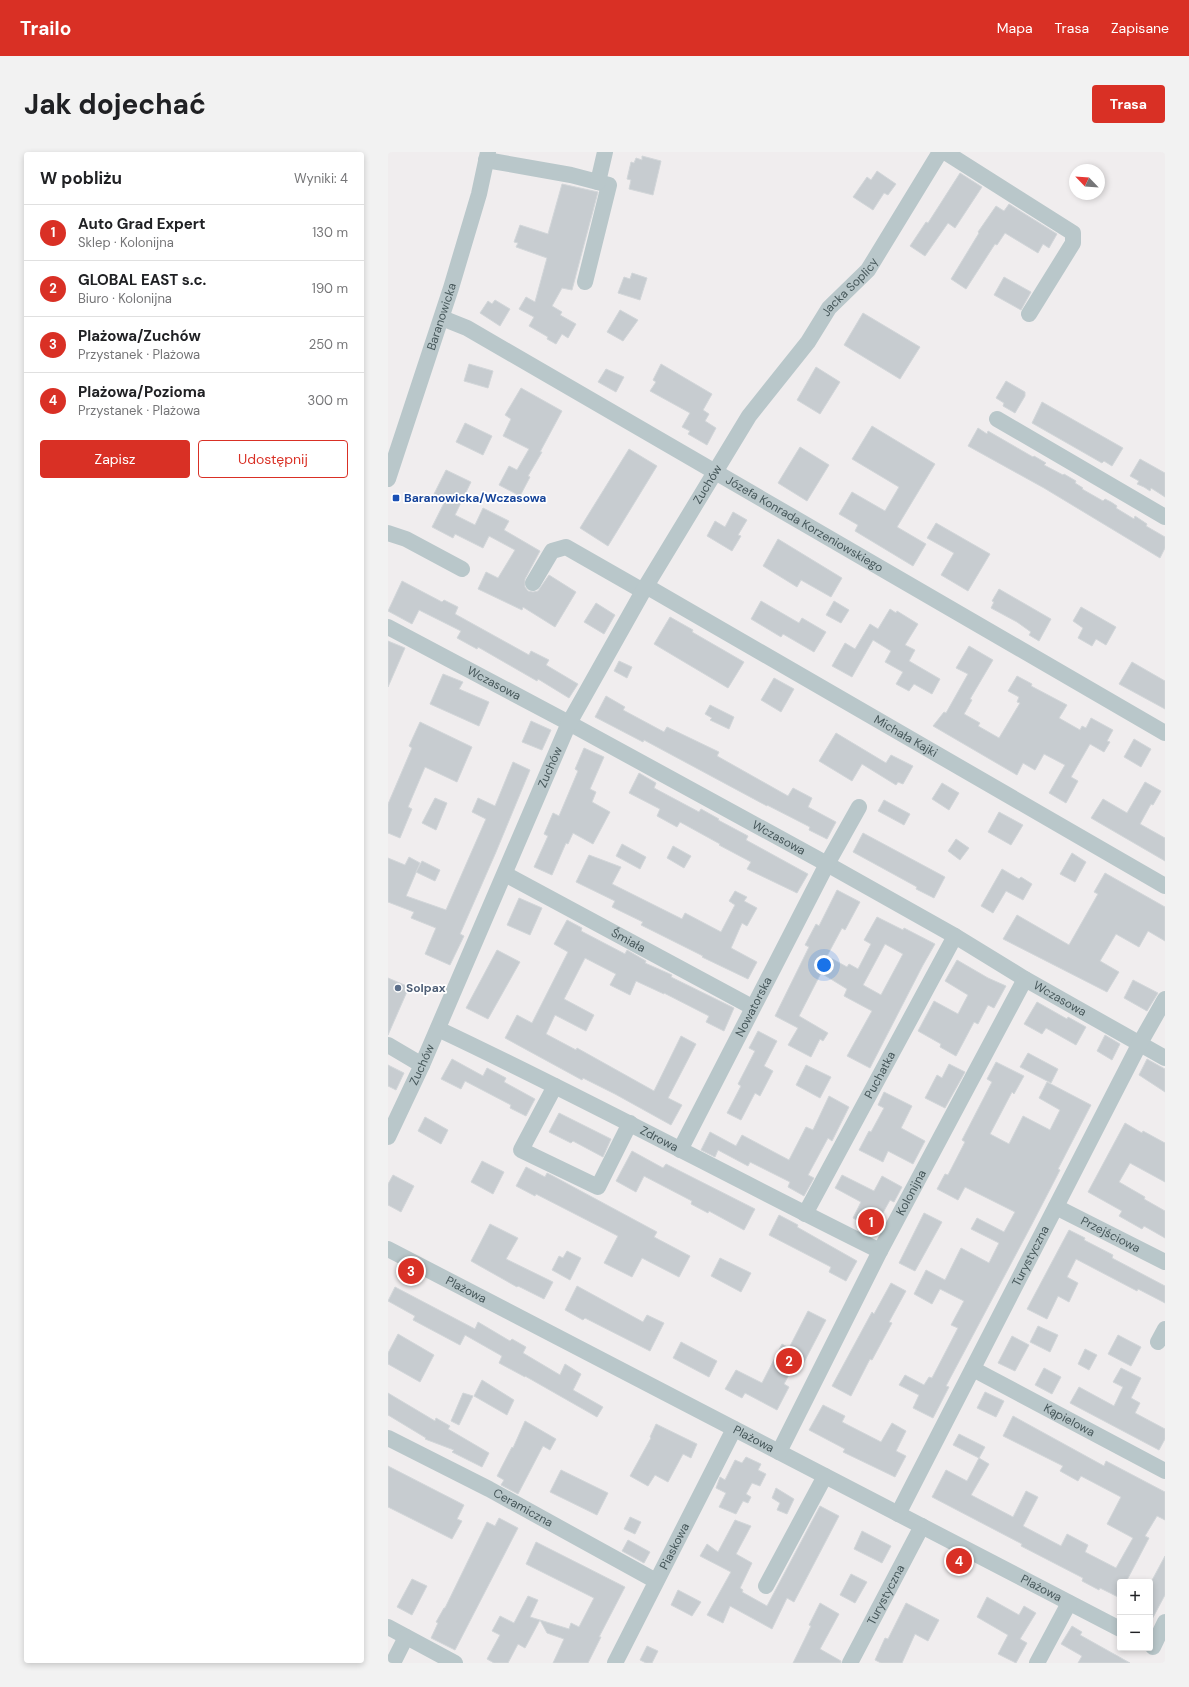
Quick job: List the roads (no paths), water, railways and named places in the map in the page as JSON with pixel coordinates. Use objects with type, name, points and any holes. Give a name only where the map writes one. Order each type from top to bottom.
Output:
[{"type":"street","points":[[598,182],[605,152]]},
{"type":"street","name":"Jacka Soplicy","points":[[749,416],[808,342],[829,308],[868,270],[940,152]]},
{"type":"street","points":[[945,152],[1073,233],[1073,244],[1029,314]]},
{"type":"street","points":[[487,156],[609,185],[585,282]]},
{"type":"street","name":"Baranowicka","points":[[388,479],[442,318],[479,194],[487,156]]},
{"type":"street","name":"Józefa Konrada Korzeniowskiego","points":[[442,318],[467,328],[714,473],[1165,733]]},
{"type":"street","name":"Zuchów","points":[[388,1137],[422,1066],[569,723],[645,589],[749,416]]},
{"type":"street","points":[[997,419],[1165,517]]},
{"type":"street","points":[[388,533],[406,540],[462,569]]},
{"type":"street","name":"Michała Kajki","points":[[533,583],[552,551],[566,547],[645,589],[1165,886]]},
{"type":"street","name":"Wczasowa","points":[[388,628],[569,723],[827,864],[1165,1058]]},
{"type":"street","name":"Nowatorska","points":[[680,1150],[752,1007],[827,864],[859,807]]},
{"type":"street","name":"Śmiała","points":[[505,874],[752,1007]]},
{"type":"street","name":"Puchatka","points":[[805,1214],[954,936]]},
{"type":"street","name":"Kolonijna","points":[[779,1452],[880,1251],[1025,979]]},
{"type":"street","name":"Turystyczna","points":[[898,1514],[1140,1043],[1165,999]]},
{"type":"street","name":"Zdrowa","points":[[438,1029],[555,1086],[880,1251]]},
{"type":"street","points":[[388,1045],[422,1066]]},
{"type":"street","points":[[555,1086],[521,1150],[598,1187],[630,1124]]},
{"type":"street","name":"Przejściowa","points":[[1056,1207],[1165,1262]]},
{"type":"street","name":"Plażowa","points":[[388,1249],[1117,1628]]},
{"type":"street","name":"Kąpielowa","points":[[973,1369],[1165,1471]]},
{"type":"street","name":"Piaskowa","points":[[615,1663],[734,1429]]},
{"type":"street","name":"Ceramiczna","points":[[388,1438],[489,1489],[656,1580]]},
{"type":"street","points":[[766,1586],[825,1476]]},
{"type":"street","name":"Turystyczna","points":[[850,1663],[922,1526]]},
{"type":"street","points":[[1037,1663],[1069,1603]]},
{"type":"street","points":[[1156,1648],[1165,1622]]},
{"type":"street","points":[[388,1628],[455,1663]]},
{"type":"street","points":[[393,1663],[406,1637]]},
{"type":"place","name":"Baranowicka/Wczasowa","points":[[396,498]]},
{"type":"place","name":"Solpax","points":[[398,988]]},
{"type":"place","name":"Auto Grad Expert","points":[[871,1222]]},
{"type":"place","name":"Plażowa/Zuchów","points":[[411,1271]]},
{"type":"place","name":"GLOBAL EAST s.c.","points":[[789,1361]]},
{"type":"place","name":"Plażowa/Pozioma","points":[[959,1561]]}]
